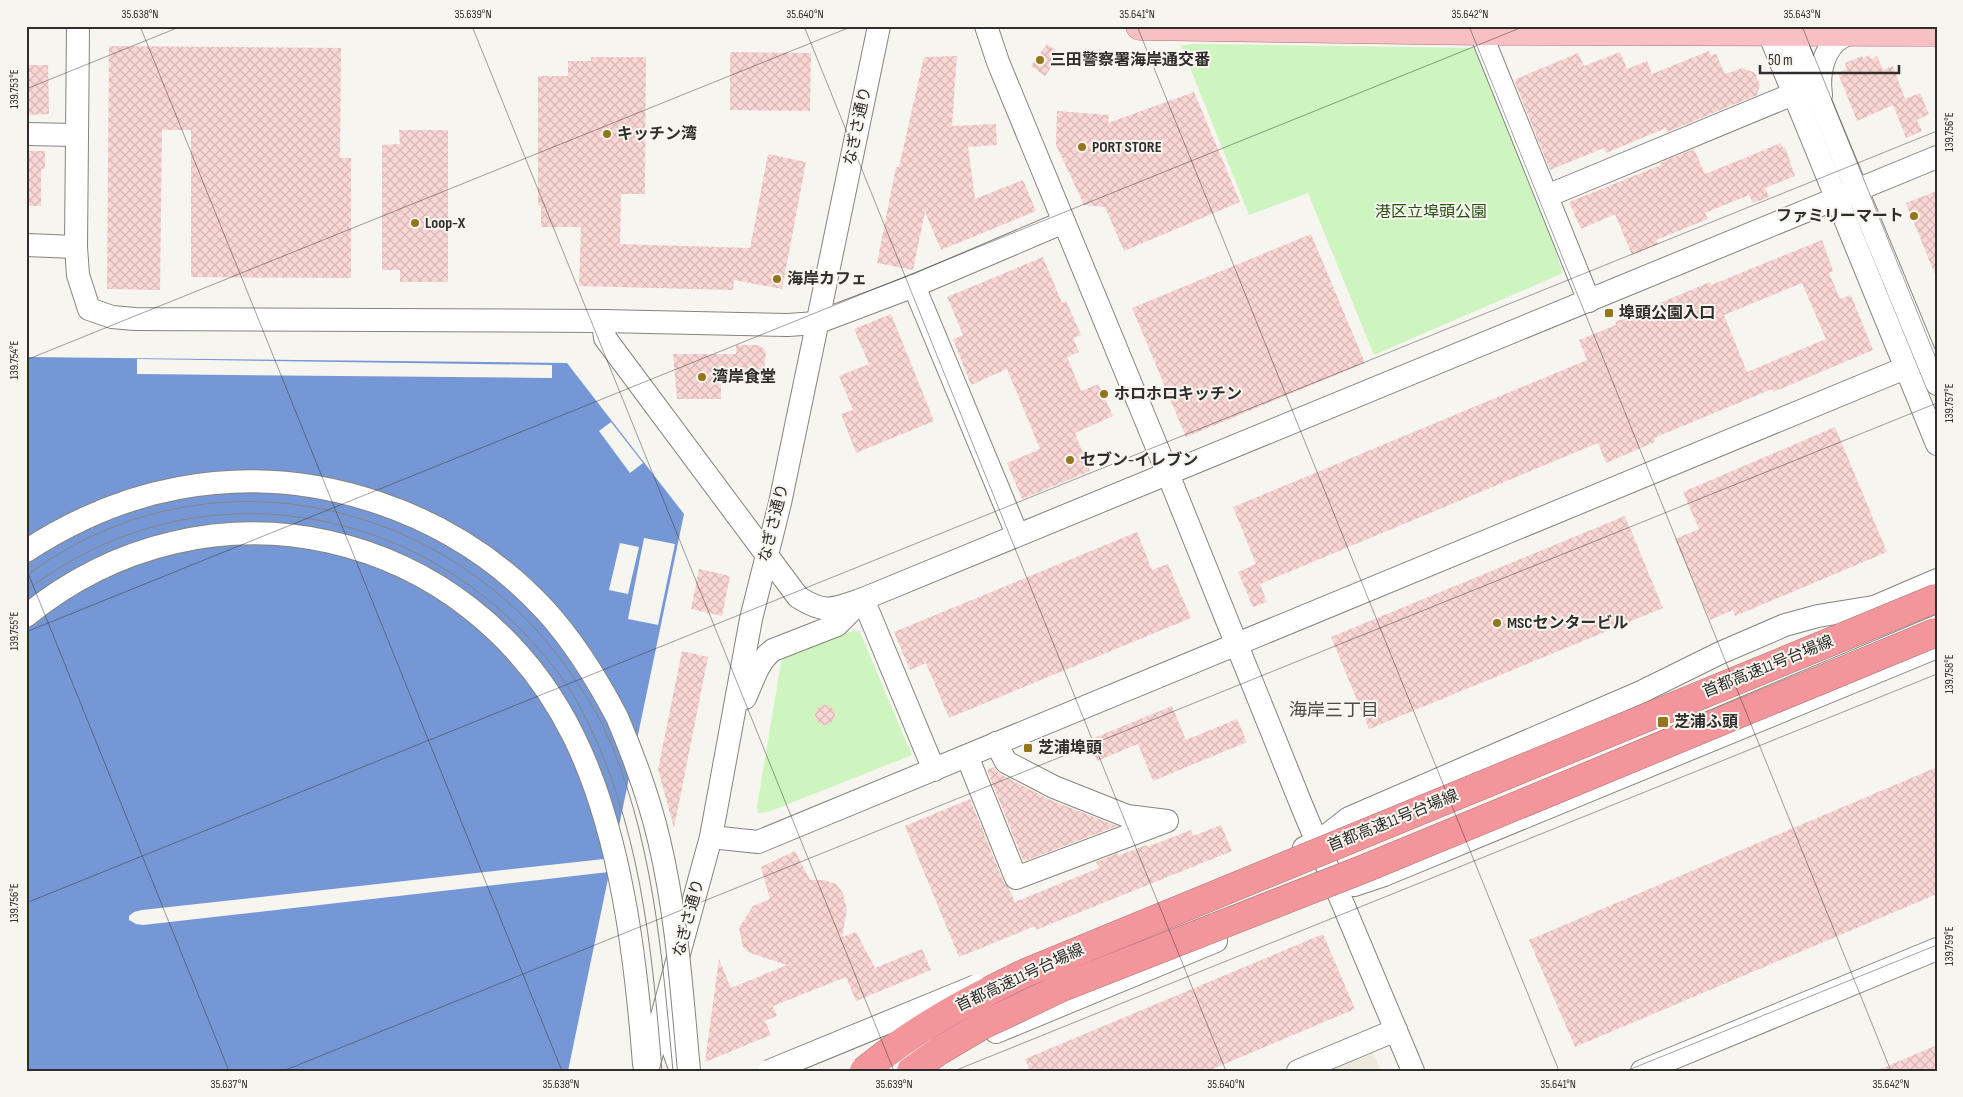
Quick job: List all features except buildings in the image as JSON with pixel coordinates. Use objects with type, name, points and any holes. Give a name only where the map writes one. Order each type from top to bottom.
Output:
[{"type":"highway","name":"首都高速11号台場線","points":[[864,1071],[910,1035],[943,1014],[1025,973],[1937,598]]},
{"type":"highway","name":"首都高速11号台場線","points":[[911,1071],[939,1051],[983,1025],[1063,988],[1366,868],[1937,630]]},
{"type":"main road","points":[[1140,26],[1480,31],[1778,28],[1937,32]]},
{"type":"street","points":[[78,26],[76,135],[76,247],[78,275],[89,310],[112,317],[135,319],[603,321],[788,325],[816,323],[914,286],[1064,222]]},
{"type":"street","name":"なぎさ通り","points":[[645,1071],[662,1017],[711,837],[751,619],[780,503],[879,26]]},
{"type":"street","points":[[986,26],[998,62],[1168,474],[1317,843],[1413,1071]]},
{"type":"street","points":[[1778,28],[1793,94],[1937,444]]},
{"type":"street","points":[[1778,28],[1824,111],[1930,346],[1937,384]]},
{"type":"street","points":[[1480,31],[1589,301]]},
{"type":"street","points":[[1824,111],[1819,85],[1824,59],[1834,44],[1844,36],[1860,31]]},
{"type":"street","points":[[1547,196],[1793,94]]},
{"type":"street","points":[[26,134],[76,135]]},
{"type":"street","points":[[603,321],[605,338],[798,597],[814,606],[830,610],[863,599],[1937,157]]},
{"type":"street","points":[[26,245],[76,247]]},
{"type":"street","points":[[914,286],[1017,534]]},
{"type":"street","points":[[711,837],[758,842],[1905,368]]},
{"type":"street","points":[[26,551],[79,520],[143,497],[186,487],[247,481],[313,486],[382,504],[444,531],[499,568],[540,605],[566,636],[602,689],[630,746],[652,815],[665,868],[678,954],[689,1071]]},
{"type":"street","points":[[26,616],[64,588],[114,562],[167,544],[222,534],[305,536],[333,542],[386,559],[412,571],[462,602],[506,640],[546,688],[575,738],[590,775],[608,828],[626,914],[645,1071]]},
{"type":"street","points":[[769,1071],[1762,661],[1873,607],[1937,580]]},
{"type":"street","points":[[731,730],[760,664],[766,655],[773,650],[837,625],[863,599]]},
{"type":"street","points":[[863,599],[934,770]]},
{"type":"street","points":[[765,1071],[1317,843],[1349,818],[1641,692],[1720,653],[1785,625],[1818,616],[1873,607]]},
{"type":"street","points":[[880,1071],[1587,773],[1937,630]]},
{"type":"street","points":[[903,1071],[1338,890],[1393,872],[1937,647]]},
{"type":"street","points":[[967,756],[1016,878],[1167,821],[1127,816],[1054,787],[1006,762],[996,744]]},
{"type":"street","points":[[1642,1071],[1937,949]]},
{"type":"street","points":[[662,1017],[678,1063],[683,1071]]},
{"type":"street","points":[[1298,1071],[1396,1030]]},
{"type":"shaded area","points":[[1371,1048],[1381,1071],[1318,1071]]},
{"type":"green space","name":"港区立埠頭公園","points":[[1181,45],[1479,48],[1547,213],[1563,273],[1374,355],[1308,193],[1249,215]]},
{"type":"green space","points":[[859,630],[912,755],[768,812],[758,813],[757,807],[783,659],[840,634]]},
{"type":"water","points":[[26,357],[567,363],[684,514],[568,1071],[26,1071]]},
{"type":"pier","points":[[137,359],[552,365],[552,378],[137,374]]},
{"type":"pier","points":[[611,422],[643,463],[630,473],[599,431]]},
{"type":"pier","points":[[644,538],[675,544],[658,625],[628,619]]},
{"type":"pier","points":[[620,543],[639,547],[628,594],[609,590]]},
{"type":"pier","points":[[613,858],[609,872],[143,925],[129,920],[129,916],[134,912],[142,910]]},
{"type":"tram line","points":[[26,576],[92,536],[162,512],[233,502],[306,506],[376,524],[442,554],[502,597],[555,652],[575,679],[603,726],[620,767],[633,809],[653,895],[673,1071]]},
{"type":"tram line","points":[[26,591],[86,553],[150,528],[215,515],[282,515],[348,527],[411,551],[470,586],[523,632],[555,669],[581,709],[601,752],[617,795],[630,840],[640,886],[648,932],[662,1071]]},
{"type":"tram line","points":[[800,1071],[1657,718],[1937,599]]},
{"type":"tram line","points":[[856,1071],[1937,614]]},
{"type":"place","name":"三田警察署海岸通交番","points":[[1040,60]]},
{"type":"place","name":"キッチン湾","points":[[607,134]]},
{"type":"place","name":"PORT STORE","points":[[1082,147]]},
{"type":"place","name":"ファミリーマート","points":[[1914,216]]},
{"type":"place","name":"Loop-X","points":[[415,223]]},
{"type":"place","name":"海岸カフェ","points":[[777,279]]},
{"type":"place","name":"埠頭公園入口","points":[[1609,313]]},
{"type":"place","name":"湾岸食堂","points":[[702,377]]},
{"type":"place","name":"ホロホロキッチン","points":[[1104,394]]},
{"type":"place","name":"セブン-イレブン","points":[[1070,460]]},
{"type":"place","name":"MSCセンタービル","points":[[1497,623]]},
{"type":"place","name":"芝浦ふ頭","points":[[1663,722]]},
{"type":"place","name":"芝浦埠頭","points":[[1028,748]]},
{"type":"district","name":"海岸三丁目","points":[[1334,710]]}]
